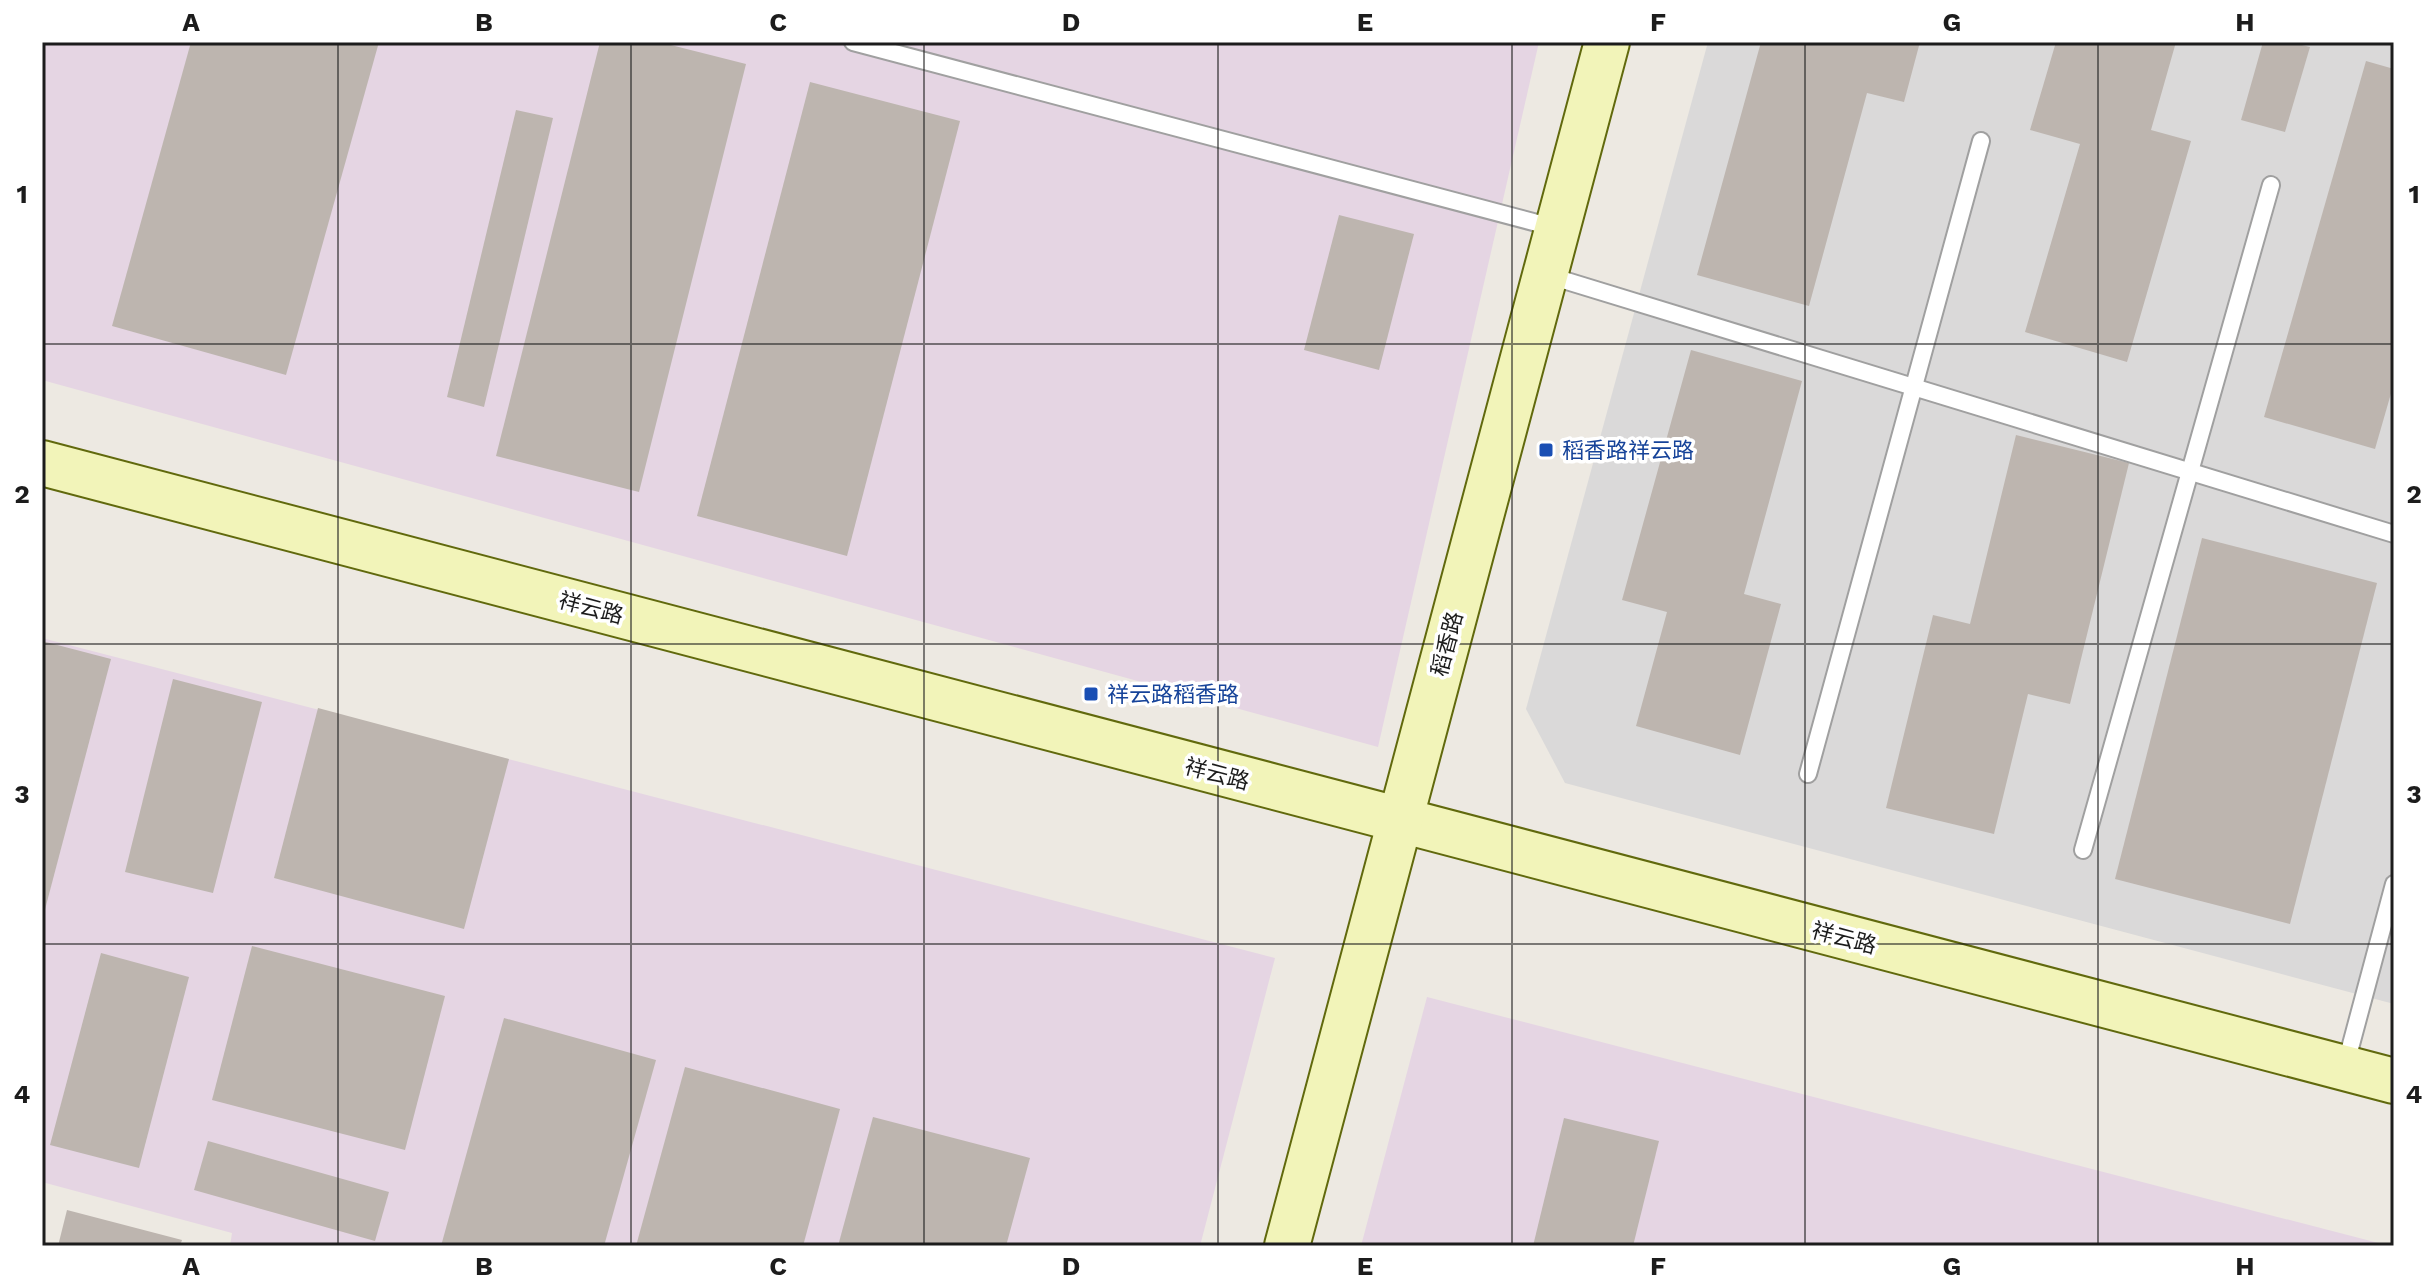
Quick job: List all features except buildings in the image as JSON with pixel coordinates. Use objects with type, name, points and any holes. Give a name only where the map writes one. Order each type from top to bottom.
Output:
[{"type":"street","name":"稻香路","points":[[1287,1246],[1607,42]]},
{"type":"street","name":"祥云路","points":[[42,463],[2394,1081]]},
{"type":"lane","points":[[853,42],[1557,229]]},
{"type":"lane","points":[[1808,774],[1981,141]]},
{"type":"lane","points":[[2083,850],[2271,185]]},
{"type":"lane","points":[[1545,274],[2394,534]]},
{"type":"lane","points":[[2344,1068],[2394,884]]},
{"type":"shaded area","points":[[42,42],[1539,42],[1378,747],[42,380]]},
{"type":"shaded area","points":[[1708,42],[2394,42],[2394,1004],[1565,783],[1526,709]]},
{"type":"shaded area","points":[[42,638],[1275,958],[1200,1246],[230,1246],[232,1233],[42,1182]]},
{"type":"shaded area","points":[[1427,997],[2390,1246],[1361,1246]]},
{"type":"place","name":"稻香路祥云路","points":[[1546,450]]},
{"type":"place","name":"祥云路稻香路","points":[[1091,694]]}]
